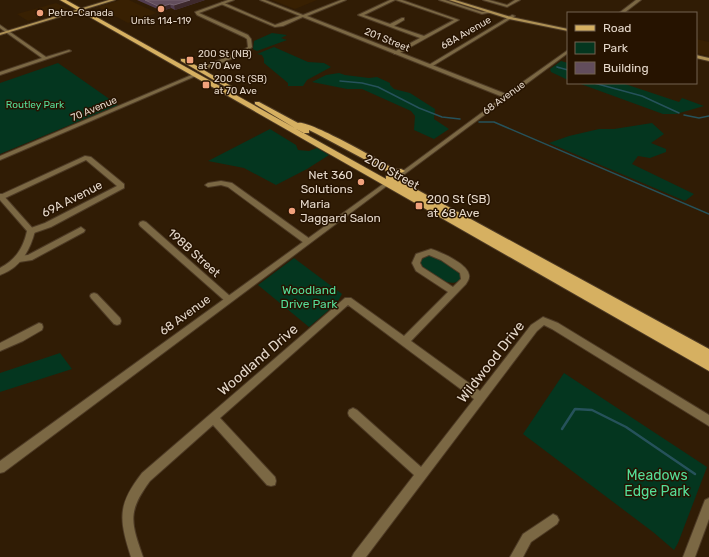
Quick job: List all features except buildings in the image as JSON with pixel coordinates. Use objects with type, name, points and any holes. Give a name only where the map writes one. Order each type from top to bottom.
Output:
[{"type":"main road","name":"200 Street","points":[[62,0],[198,73],[709,366]]},
{"type":"main road","points":[[0,33],[106,0]]},
{"type":"main road","points":[[88,6],[113,0]]},
{"type":"main road","points":[[451,0],[490,12],[567,28]]},
{"type":"main road","points":[[459,0],[512,17]]},
{"type":"main road","points":[[81,3],[97,12]]},
{"type":"main road","name":"200 Street","points":[[174,55],[198,73],[213,78],[278,114],[390,182],[709,354]]},
{"type":"main road","points":[[697,55],[709,59]]},
{"type":"main road","points":[[278,114],[320,132],[393,171],[401,172]]},
{"type":"street","points":[[222,3],[232,0]]},
{"type":"street","name":"201 Street","points":[[262,0],[506,96]]},
{"type":"street","points":[[222,3],[277,26],[344,0]]},
{"type":"street","points":[[393,0],[360,15],[424,38]]},
{"type":"street","points":[[396,53],[456,21],[457,19],[398,0]]},
{"type":"street","points":[[441,0],[482,13],[490,12]]},
{"type":"street","points":[[485,0],[513,8]]},
{"type":"street","points":[[507,6],[518,0]]},
{"type":"street","points":[[622,12],[639,0]]},
{"type":"street","name":"70 Avenue","points":[[0,158],[198,73],[250,48],[249,39],[246,36],[198,14],[197,12],[222,3]]},
{"type":"street","name":"68A Avenue","points":[[429,66],[512,17]]},
{"type":"street","points":[[390,26],[403,20]]},
{"type":"street","points":[[0,26],[46,59]]},
{"type":"street","points":[[0,74],[70,51]]},
{"type":"street","name":"68 Avenue","points":[[0,468],[307,241],[567,52]]},
{"type":"street","name":"68 Avenue","points":[[401,172],[431,148],[440,145]]},
{"type":"street","name":"69A Avenue","points":[[0,196],[85,158],[89,158],[122,186],[48,224],[31,231]]},
{"type":"street","points":[[208,185],[221,183],[230,185],[307,241]]},
{"type":"street","points":[[0,196],[31,231],[28,246],[19,259],[0,272]]},
{"type":"street","name":"198B Street","points":[[143,224],[228,300]]},
{"type":"street","points":[[19,259],[29,258],[81,230]]},
{"type":"street","points":[[405,342],[454,291],[464,280],[465,275],[462,270],[434,253],[427,252],[419,256],[416,263],[419,269],[454,291]]},
{"type":"street","points":[[94,296],[117,320]]},
{"type":"street","name":"Woodland Drive","points":[[137,557],[127,529],[127,523],[128,508],[139,485],[154,469],[348,300],[481,398]]},
{"type":"street","name":"Wildwood Drive","points":[[358,557],[534,328],[543,321],[556,326],[709,421]]},
{"type":"street","points":[[0,347],[40,327]]},
{"type":"street","points":[[353,413],[421,474]]},
{"type":"street","points":[[214,418],[271,481]]},
{"type":"street","points":[[689,557],[709,504]]},
{"type":"street","points":[[516,557],[527,538],[553,520]]},
{"type":"shaded area","points":[[120,0],[129,0],[157,13],[128,23],[98,7]]},
{"type":"shaded area","points":[[272,0],[317,0],[295,9]]},
{"type":"shaded area","points":[[56,3],[68,9],[28,21],[17,14]]},
{"type":"shaded area","points":[[697,39],[709,42],[709,56],[697,53]]},
{"type":"green space","points":[[272,33],[287,35],[281,38],[287,40],[257,51],[253,49],[254,41]]},
{"type":"green space","points":[[274,47],[308,62],[324,63],[331,67],[307,80],[303,86],[288,86],[288,83],[264,63],[262,55],[257,54]]},
{"type":"green space","points":[[561,61],[567,63],[567,80],[551,72],[550,69]]},
{"type":"green space","name":"Routley Park","points":[[58,63],[118,105],[0,154],[0,83]]},
{"type":"green space","points":[[339,73],[369,78],[377,77],[390,83],[394,89],[410,93],[435,109],[434,119],[449,129],[434,139],[414,130],[415,116],[411,111],[362,89],[347,89],[312,82],[326,75]]},
{"type":"green space","points":[[581,84],[625,84],[679,102],[682,98],[704,106],[676,114],[663,114]]},
{"type":"green space","points":[[652,123],[664,134],[651,143],[666,149],[666,152],[650,158],[638,156],[632,164],[694,194],[685,201],[549,143],[569,136],[599,129],[614,129]]},
{"type":"green space","points":[[270,129],[296,145],[298,150],[309,151],[317,148],[329,155],[307,169],[276,185],[244,168],[208,161]]},
{"type":"green space","points":[[428,255],[447,263],[456,269],[461,276],[460,280],[451,283],[446,282],[424,268],[421,265],[421,260]]},
{"type":"green space","name":"Woodland Drive Park","points":[[294,258],[342,294],[337,303],[309,327],[258,285]]},
{"type":"green space","points":[[60,353],[72,369],[0,392],[0,373]]},
{"type":"green space","name":"Meadows Edge Park","points":[[564,373],[707,467],[674,550],[653,532],[523,434]]},
{"type":"waterway","points":[[559,68],[557,67],[567,70]]},
{"type":"waterway","points":[[340,81],[362,83],[378,87],[419,108],[442,117],[460,119]]},
{"type":"waterway","points":[[598,84],[642,96],[679,113]]},
{"type":"waterway","points":[[684,115],[699,118],[709,116]]},
{"type":"waterway","points":[[479,122],[494,122],[709,214]]},
{"type":"waterway","points":[[562,429],[575,409],[592,410],[626,427],[695,474]]},
{"type":"place","name":"Units 114-119","points":[[161,9]]},
{"type":"place","name":"Petro-Canada","points":[[40,13]]},
{"type":"place","name":"200 St (NB) at 70 Ave","points":[[190,60]]},
{"type":"place","name":"200 St (SB) at 70 Ave","points":[[206,85]]},
{"type":"place","name":"Net 360 Solutions","points":[[361,182]]},
{"type":"place","name":"200 St (SB) at 68 Ave","points":[[419,206]]},
{"type":"place","name":"Maria Jaggard Salon","points":[[292,211]]}]
